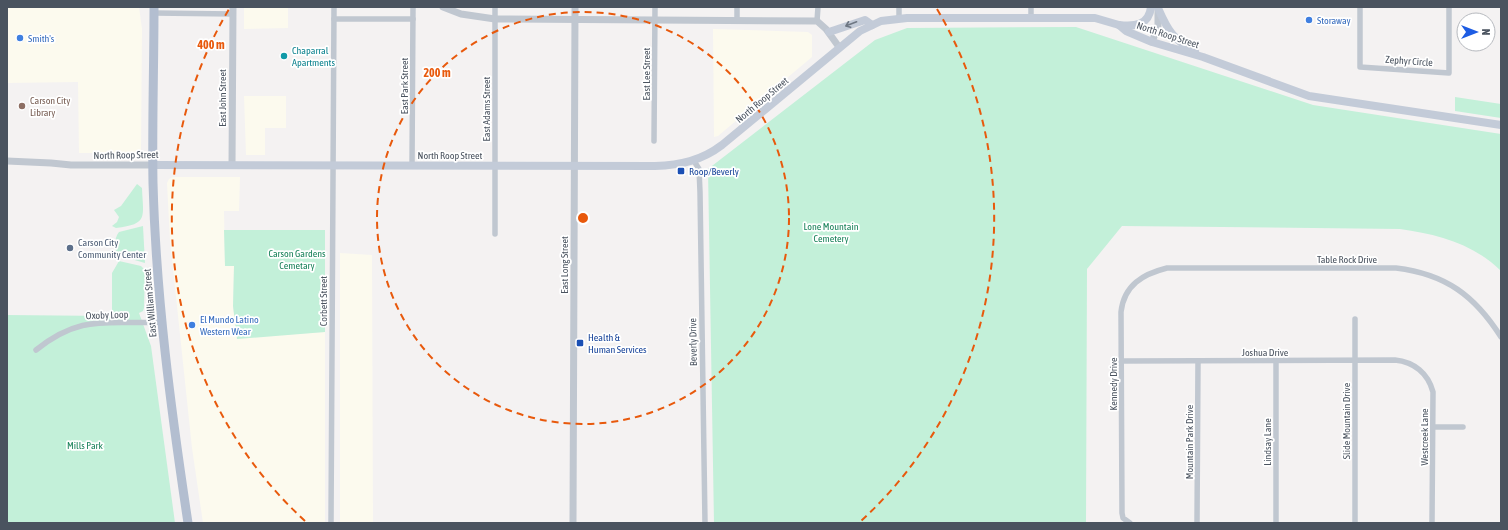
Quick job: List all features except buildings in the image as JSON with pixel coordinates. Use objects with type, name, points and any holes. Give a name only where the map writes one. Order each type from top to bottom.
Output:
[{"type":"main road","points":[[1119,25],[1133,27],[1141,24],[1156,7],[1167,27],[1178,42],[1203,57]]},
{"type":"main road","name":"East William Street","points":[[154,10],[153,165],[157,256],[162,322],[178,457],[188,523]]},
{"type":"main road","name":"North Roop Street","points":[[153,165],[655,166],[694,161],[715,151],[839,47],[872,24],[881,21],[934,17],[1095,18],[1119,25],[1126,31],[1152,42],[1203,57],[1309,96],[1501,125]]},
{"type":"main road","points":[[828,32],[859,20],[865,20],[872,24]]},
{"type":"street","name":"Corbett Street","points":[[331,523],[334,7]]},
{"type":"street","name":"East Park Street","points":[[412,166],[413,7]]},
{"type":"street","points":[[443,7],[461,14],[495,19],[818,21]]},
{"type":"street","name":"East Adams Street","points":[[495,7],[495,234]]},
{"type":"street","name":"East Long Street","points":[[573,523],[575,7]]},
{"type":"street","name":"East Lee Street","points":[[654,142],[655,7]]},
{"type":"street","points":[[737,7],[737,20]]},
{"type":"street","points":[[818,7],[818,21],[839,47]]},
{"type":"street","points":[[899,7],[899,19]]},
{"type":"street","points":[[1031,7],[1031,17]]},
{"type":"street","points":[[1152,42],[1158,26],[1156,7]]},
{"type":"street","name":"Zephyr Circle","points":[[1360,7],[1360,67],[1449,73],[1449,7]]},
{"type":"street","points":[[154,10],[233,10]]},
{"type":"street","name":"East John Street","points":[[232,165],[233,10]]},
{"type":"street","points":[[334,19],[413,19]]},
{"type":"street","name":"North Roop Street","points":[[7,161],[51,162],[71,166],[153,165]]},
{"type":"street","name":"Beverly Drive","points":[[694,161],[699,169],[700,192],[705,523]]},
{"type":"street","name":"Table Rock Drive","points":[[1167,268],[1396,268],[1412,270],[1441,279],[1469,296],[1480,308],[1501,337]]},
{"type":"street","name":"Kennedy Drive","points":[[1130,523],[1123,518],[1122,513],[1121,312],[1125,296],[1135,282],[1142,277],[1167,268]]},
{"type":"street","name":"Slide Mountain Drive","points":[[1355,319],[1355,523]]},
{"type":"street","name":"Oxoby Loop","points":[[36,350],[54,336],[79,325],[101,322],[162,322]]},
{"type":"street","name":"Joshua Drive","points":[[1122,361],[1395,360],[1408,363]]},
{"type":"street","name":"Mountain Park Drive","points":[[1197,523],[1198,361]]},
{"type":"street","name":"Lindsay Lane","points":[[1276,361],[1276,523]]},
{"type":"street","name":"Westcreek Lane","points":[[1408,363],[1423,373],[1431,387],[1433,427],[1432,523]]},
{"type":"street","points":[[1433,427],[1463,427]]},
{"type":"shaded area","points":[[7,7],[139,7],[142,29],[141,153],[79,153],[78,82],[7,83]]},
{"type":"shaded area","points":[[244,7],[288,7],[288,28],[244,29]]},
{"type":"shaded area","points":[[713,29],[808,32],[812,35],[812,57],[718,136],[714,137]]},
{"type":"shaded area","points":[[244,96],[286,96],[286,128],[265,128],[265,155],[246,155]]},
{"type":"shaded area","points":[[173,177],[240,177],[239,211],[224,211],[225,266],[234,266],[233,306],[237,338],[325,332],[325,523],[203,523],[192,448],[170,240],[167,183],[169,179]]},
{"type":"shaded area","points":[[340,253],[372,255],[373,523],[340,523]]},
{"type":"green space","name":"Lone Mountain Cemetery","points":[[1076,27],[1313,105],[1501,134],[1501,271],[1479,254],[1467,247],[1441,237],[1400,229],[1122,226],[1087,269],[1086,523],[714,523],[708,169],[875,40],[907,28]]},
{"type":"green space","points":[[1455,97],[1501,104],[1501,118],[1455,111]]},
{"type":"green space","points":[[137,184],[142,188],[142,217],[134,224],[116,228],[112,226],[117,222],[119,217],[114,210],[121,206]]},
{"type":"green space","points":[[143,226],[145,263],[117,255],[115,244],[116,237],[119,232]]},
{"type":"green space","name":"Carson Gardens Cemetary","points":[[224,230],[325,230],[325,332],[237,339],[233,306],[234,266],[225,266]]},
{"type":"green space","name":"Mills Park","points":[[119,261],[141,266],[145,270],[144,308],[143,311],[139,313],[151,346],[175,523],[7,523],[7,315],[109,316],[108,312],[112,311],[112,273]]},
{"type":"place","name":"Storaway","points":[[1309,20]]},
{"type":"place","name":"Smith's","points":[[20,38]]},
{"type":"place","name":"Chaparral Apartments","points":[[284,56]]},
{"type":"place","name":"Carson City Library","points":[[22,106]]},
{"type":"place","name":"Roop/Beverly","points":[[681,171]]},
{"type":"place","name":"Carson City Community Center","points":[[70,248]]},
{"type":"place","name":"El Mundo Latino Western Wear","points":[[192,325]]},
{"type":"place","name":"Health & Human Services","points":[[580,343]]}]
